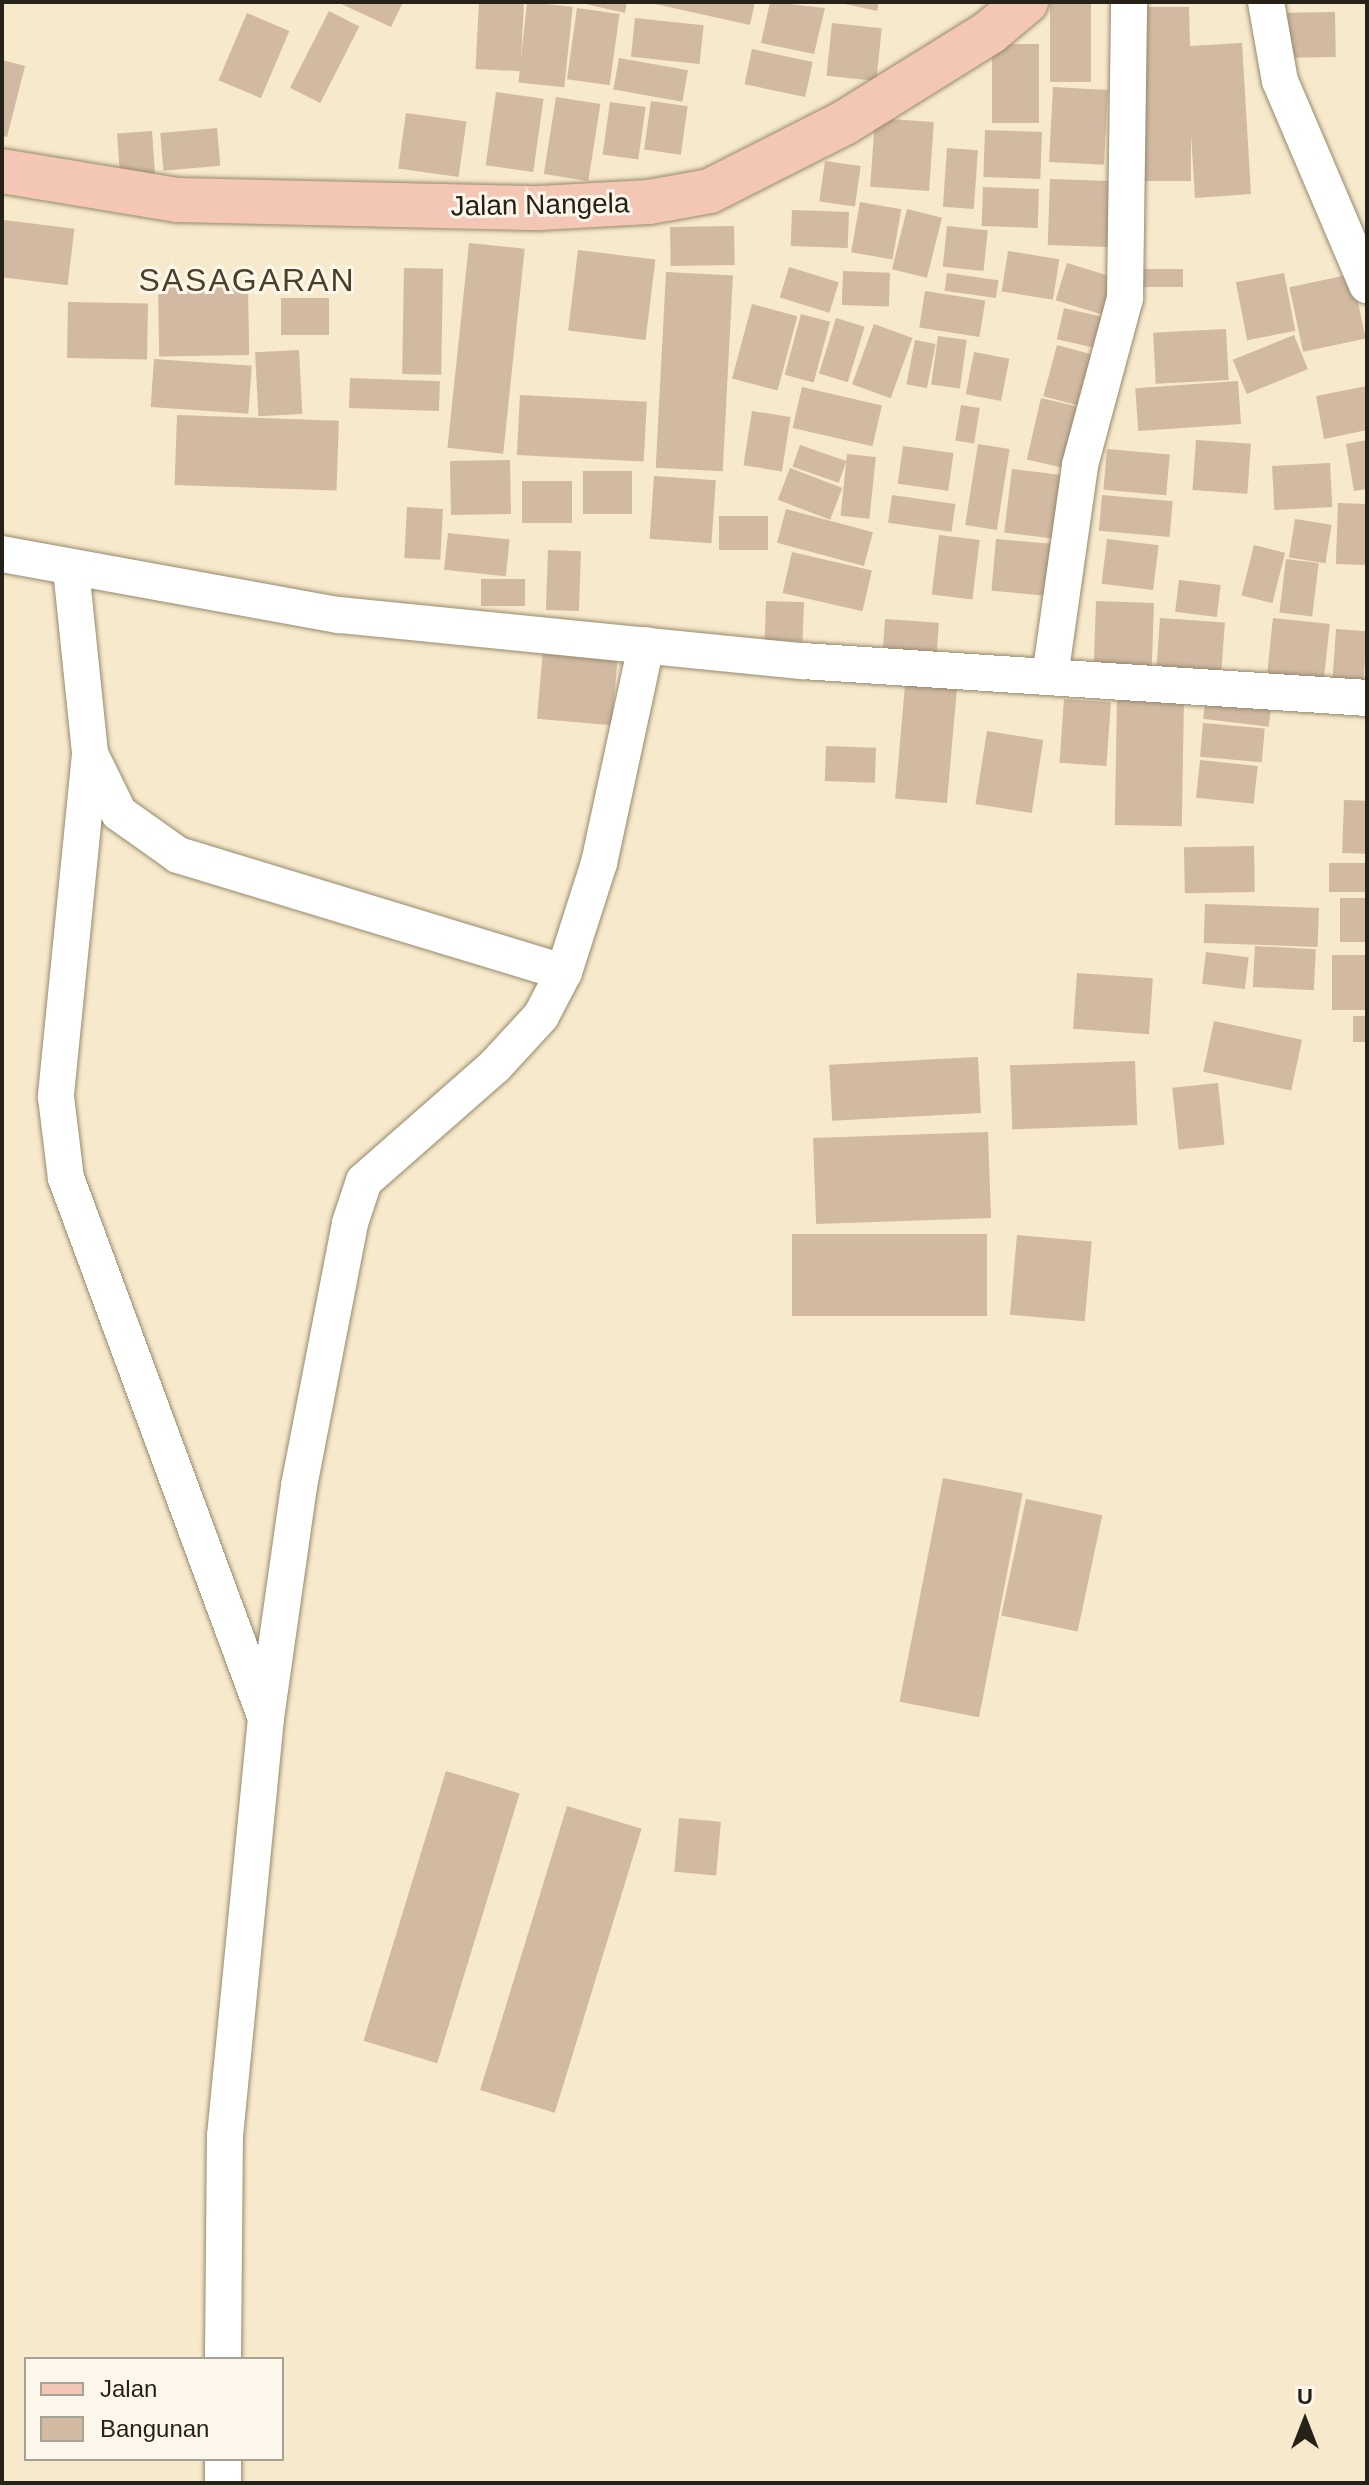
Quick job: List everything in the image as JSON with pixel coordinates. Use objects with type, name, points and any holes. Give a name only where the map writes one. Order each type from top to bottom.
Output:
[{"type":"main road","name":"Jalan Nangela","points":[[2,171],[177,200],[526,208],[649,202],[710,191],[844,123],[990,32],[1026,2]]},
{"type":"street","points":[[1050,677],[1080,465],[1125,298],[1129,2]]},
{"type":"street","points":[[1266,2],[1280,81],[1367,285]]},
{"type":"street","points":[[2,554],[71,569],[339,615],[646,645],[1367,698]]},
{"type":"street","points":[[71,569],[90,754],[56,1097],[66,1178],[266,1718]]},
{"type":"street","points":[[223,2357],[225,2136],[266,1718],[299,1486],[350,1223],[364,1181],[495,1066],[541,1016],[564,972],[599,863],[646,645]]},
{"type":"street","points":[[90,754],[119,813],[178,855],[564,972]]},
{"type":"street","points":[[223,2461],[223,2483]]},
{"type":"building","points":[[337,2],[403,2],[391,27]]},
{"type":"building","points":[[479,2],[524,4],[520,71],[475,69]]},
{"type":"building","points":[[527,2],[573,7],[564,87],[519,83]]},
{"type":"building","points":[[577,2],[627,2],[625,13]]},
{"type":"building","points":[[646,2],[755,2],[750,25]]},
{"type":"building","points":[[770,2],[825,8],[814,54],[761,43]]},
{"type":"building","points":[[836,2],[879,2],[877,11]]},
{"type":"building","points":[[1050,2],[1091,2],[1091,82],[1050,82]]},
{"type":"building","points":[[1137,7],[1189,7],[1190,46],[1242,43],[1251,194],[1195,198],[1191,133],[1191,181],[1139,181]]},
{"type":"building","points":[[577,8],[620,14],[610,85],[567,79]]},
{"type":"building","points":[[329,11],[359,26],[320,103],[290,88]]},
{"type":"building","points":[[1335,12],[1336,57],[1278,58],[1277,13]]},
{"type":"building","points":[[247,13],[289,31],[261,98],[218,80]]},
{"type":"building","points":[[635,18],[704,25],[700,64],[631,57]]},
{"type":"building","points":[[832,23],[882,28],[876,81],[826,76]]},
{"type":"building","points":[[992,44],[1039,44],[1039,123],[992,123]]},
{"type":"building","points":[[752,49],[813,62],[805,97],[745,84]]},
{"type":"building","points":[[619,58],[688,70],[682,102],[613,90]]},
{"type":"building","points":[[2,60],[25,66],[7,137],[2,136]]},
{"type":"building","points":[[1053,87],[1108,90],[1104,165],[1049,162]]},
{"type":"building","points":[[496,92],[544,99],[533,172],[486,165]]},
{"type":"building","points":[[556,97],[600,104],[588,181],[544,174]]},
{"type":"building","points":[[651,101],[688,106],[681,155],[644,150]]},
{"type":"building","points":[[610,102],[646,107],[638,159],[603,154]]},
{"type":"building","points":[[406,113],[466,121],[459,177],[398,168]]},
{"type":"building","points":[[875,118],[934,122],[929,191],[870,187]]},
{"type":"building","points":[[217,128],[220,166],[164,171],[160,133]]},
{"type":"building","points":[[985,130],[1042,132],[1040,179],[983,177]]},
{"type":"building","points":[[152,131],[155,176],[120,178],[117,133]]},
{"type":"building","points":[[947,148],[978,150],[974,209],[943,207]]},
{"type":"building","points":[[825,161],[861,166],[855,207],[819,202]]},
{"type":"building","points":[[1050,179],[1125,182],[1123,248],[1048,245]]},
{"type":"building","points":[[983,187],[1039,189],[1038,228],[982,226]]},
{"type":"building","points":[[860,202],[901,209],[893,260],[851,252]]},
{"type":"building","points":[[907,209],[942,218],[927,278],[892,269]]},
{"type":"building","points":[[792,210],[849,212],[848,248],[791,246]]},
{"type":"building","points":[[4,220],[74,229],[68,285],[2,277]]},
{"type":"building","points":[[734,226],[735,265],[671,266],[670,227]]},
{"type":"building","points":[[947,226],[988,230],[983,271],[943,267]]},
{"type":"building","points":[[469,243],[525,249],[503,454],[447,448]]},
{"type":"building","points":[[578,250],[655,260],[646,340],[568,330]]},
{"type":"building","points":[[1008,251],[1059,259],[1053,300],[1002,291]]},
{"type":"building","points":[[1067,263],[1122,280],[1111,317],[1056,300]]},
{"type":"building","points":[[789,267],[839,282],[829,313],[780,298]]},
{"type":"building","points":[[404,268],[443,269],[441,375],[402,374]]},
{"type":"building","points":[[1138,269],[1183,269],[1183,287],[1138,287]]},
{"type":"building","points":[[843,271],[890,273],[889,307],[842,305]]},
{"type":"building","points":[[666,272],[733,276],[723,471],[656,468]]},
{"type":"building","points":[[947,273],[998,280],[996,298],[944,291]]},
{"type":"building","points":[[1284,273],[1295,331],[1247,340],[1236,282]]},
{"type":"building","points":[[1352,274],[1366,339],[1303,352],[1289,287]]},
{"type":"building","points":[[248,286],[249,355],[159,357],[158,288]]},
{"type":"building","points":[[925,291],[985,301],[979,337],[919,328]]},
{"type":"building","points":[[281,298],[329,298],[329,335],[281,335]]},
{"type":"building","points":[[68,302],[148,303],[147,359],[67,358]]},
{"type":"building","points":[[752,304],[797,316],[777,391],[732,378]]},
{"type":"building","points":[[1064,308],[1107,318],[1100,349],[1057,339]]},
{"type":"building","points":[[801,314],[830,322],[814,383],[785,375]]},
{"type":"building","points":[[836,318],[865,327],[848,382],[819,373]]},
{"type":"building","points":[[874,324],[913,338],[891,398],[852,384]]},
{"type":"building","points":[[1226,329],[1229,380],[1156,384],[1153,333]]},
{"type":"building","points":[[1294,335],[1308,369],[1247,394],[1233,360]]},
{"type":"building","points":[[938,336],[967,340],[960,389],[931,385]]},
{"type":"building","points":[[915,340],[936,344],[927,388],[906,384]]},
{"type":"building","points":[[1057,345],[1102,357],[1089,408],[1043,396]]},
{"type":"building","points":[[299,350],[302,414],[258,416],[255,352]]},
{"type":"building","points":[[974,352],[1009,359],[1001,401],[966,394]]},
{"type":"building","points":[[154,359],[252,366],[248,414],[151,407]]},
{"type":"building","points":[[350,378],[440,381],[439,411],[349,408]]},
{"type":"building","points":[[1238,381],[1241,424],[1138,431],[1135,388]]},
{"type":"building","points":[[1367,386],[1367,430],[1324,439],[1316,396]]},
{"type":"building","points":[[802,387],[882,405],[872,446],[793,428]]},
{"type":"building","points":[[520,395],[647,402],[644,462],[517,455]]},
{"type":"building","points":[[1041,398],[1083,408],[1069,469],[1027,459]]},
{"type":"building","points":[[961,405],[980,408],[974,444],[955,441]]},
{"type":"building","points":[[752,411],[791,417],[782,471],[743,465]]},
{"type":"building","points":[[177,415],[339,421],[336,491],[175,485]]},
{"type":"building","points":[[1196,440],[1251,444],[1247,494],[1193,490]]},
{"type":"building","points":[[1367,440],[1367,489],[1354,491],[1346,444]]},
{"type":"building","points":[[978,444],[1010,449],[997,530],[965,525]]},
{"type":"building","points":[[800,445],[846,461],[839,483],[793,467]]},
{"type":"building","points":[[903,446],[954,453],[948,491],[898,484]]},
{"type":"building","points":[[1107,449],[1170,454],[1166,495],[1103,490]]},
{"type":"building","points":[[847,454],[876,457],[869,519],[841,516]]},
{"type":"building","points":[[510,460],[511,514],[451,515],[450,461]]},
{"type":"building","points":[[1330,463],[1332,507],[1274,510],[1272,466]]},
{"type":"building","points":[[790,468],[842,488],[830,520],[778,500]]},
{"type":"building","points":[[1012,469],[1066,476],[1058,539],[1004,533]]},
{"type":"building","points":[[583,471],[632,471],[632,514],[583,514]]},
{"type":"building","points":[[654,476],[716,480],[711,543],[650,539]]},
{"type":"building","points":[[522,481],[572,481],[572,523],[522,523]]},
{"type":"building","points":[[892,495],[955,504],[951,532],[888,523]]},
{"type":"building","points":[[1102,495],[1173,501],[1170,537],[1099,531]]},
{"type":"building","points":[[1338,503],[1367,504],[1365,565],[1336,564]]},
{"type":"building","points":[[407,507],[443,509],[440,560],[404,558]]},
{"type":"building","points":[[786,509],[873,532],[864,566],[777,543]]},
{"type":"building","points":[[719,516],[768,516],[768,550],[719,550]]},
{"type":"building","points":[[1295,519],[1332,525],[1325,563],[1289,558]]},
{"type":"building","points":[[448,533],[510,539],[506,576],[444,570]]},
{"type":"building","points":[[939,535],[980,540],[972,600],[932,595]]},
{"type":"building","points":[[996,539],[1060,545],[1055,596],[991,591]]},
{"type":"building","points":[[1107,539],[1159,545],[1153,590],[1102,584]]},
{"type":"building","points":[[1254,545],[1285,553],[1272,603],[1241,595]]},
{"type":"building","points":[[548,550],[581,551],[579,611],[546,610]]},
{"type":"building","points":[[792,552],[872,570],[862,611],[783,593]]},
{"type":"building","points":[[1286,559],[1319,563],[1312,617],[1279,613]]},
{"type":"building","points":[[481,579],[525,579],[525,606],[481,606]]},
{"type":"building","points":[[1179,580],[1221,585],[1217,617],[1175,612]]},
{"type":"building","points":[[766,601],[804,602],[803,641],[765,640]]},
{"type":"building","points":[[1096,601],[1154,603],[1151,679],[1093,677]]},
{"type":"building","points":[[1160,618],[1225,623],[1221,679],[1156,675]]},
{"type":"building","points":[[1273,618],[1330,624],[1323,690],[1266,684]]},
{"type":"building","points":[[885,619],[939,623],[937,653],[883,649]]},
{"type":"building","points":[[1336,629],[1367,631],[1363,690],[1332,688]]},
{"type":"building","points":[[543,650],[618,657],[612,725],[537,719]]},
{"type":"building","points":[[906,674],[958,679],[947,803],[895,799]]},
{"type":"building","points":[[1207,687],[1273,695],[1269,727],[1203,719]]},
{"type":"building","points":[[1117,698],[1184,699],[1182,826],[1115,825]]},
{"type":"building","points":[[1064,699],[1111,702],[1106,766],[1060,763]]},
{"type":"building","points":[[1203,723],[1265,728],[1262,762],[1200,757]]},
{"type":"building","points":[[987,731],[1043,740],[1032,813],[975,804]]},
{"type":"building","points":[[826,746],[876,748],[875,783],[825,781]]},
{"type":"building","points":[[1200,760],[1258,766],[1254,804],[1196,798]]},
{"type":"building","points":[[1344,800],[1367,801],[1365,854],[1342,853]]},
{"type":"building","points":[[1254,846],[1255,892],[1185,893],[1184,847]]},
{"type":"building","points":[[1329,863],[1367,863],[1367,892],[1329,892]]},
{"type":"building","points":[[1340,898],[1367,898],[1367,942],[1340,942]]},
{"type":"building","points":[[1205,904],[1319,908],[1318,947],[1204,943]]},
{"type":"building","points":[[1255,946],[1316,949],[1314,990],[1253,987]]},
{"type":"building","points":[[1206,952],[1249,957],[1245,989],[1202,984]]},
{"type":"building","points":[[1332,955],[1367,955],[1367,1010],[1332,1010]]},
{"type":"building","points":[[1077,973],[1153,978],[1149,1034],[1073,1029]]},
{"type":"building","points":[[1353,1016],[1367,1016],[1367,1042],[1353,1042]]},
{"type":"building","points":[[1214,1021],[1302,1040],[1291,1091],[1203,1072]]},
{"type":"building","points":[[978,1057],[981,1113],[832,1121],[829,1065]]},
{"type":"building","points":[[1135,1061],[1137,1125],[1012,1129],[1010,1065]]},
{"type":"building","points":[[1218,1083],[1224,1145],[1179,1149],[1172,1088]]},
{"type":"building","points":[[988,1132],[991,1218],[816,1224],[813,1138]]},
{"type":"building","points":[[792,1234],[987,1234],[987,1316],[792,1316]]},
{"type":"building","points":[[1017,1235],[1092,1242],[1085,1321],[1010,1315]]},
{"type":"building","points":[[943,1478],[1023,1493],[979,1717],[899,1702]]},
{"type":"building","points":[[1026,1499],[1102,1515],[1078,1632],[1001,1615]]},
{"type":"building","points":[[446,1771],[520,1794],[437,2063],[364,2041]]},
{"type":"building","points":[[567,1806],[642,1829],[555,2113],[480,2090]]},
{"type":"building","points":[[679,1818],[721,1822],[716,1875],[674,1872]]},
{"type":"district","name":"SASAGARAN","points":[[247,280]]}]
